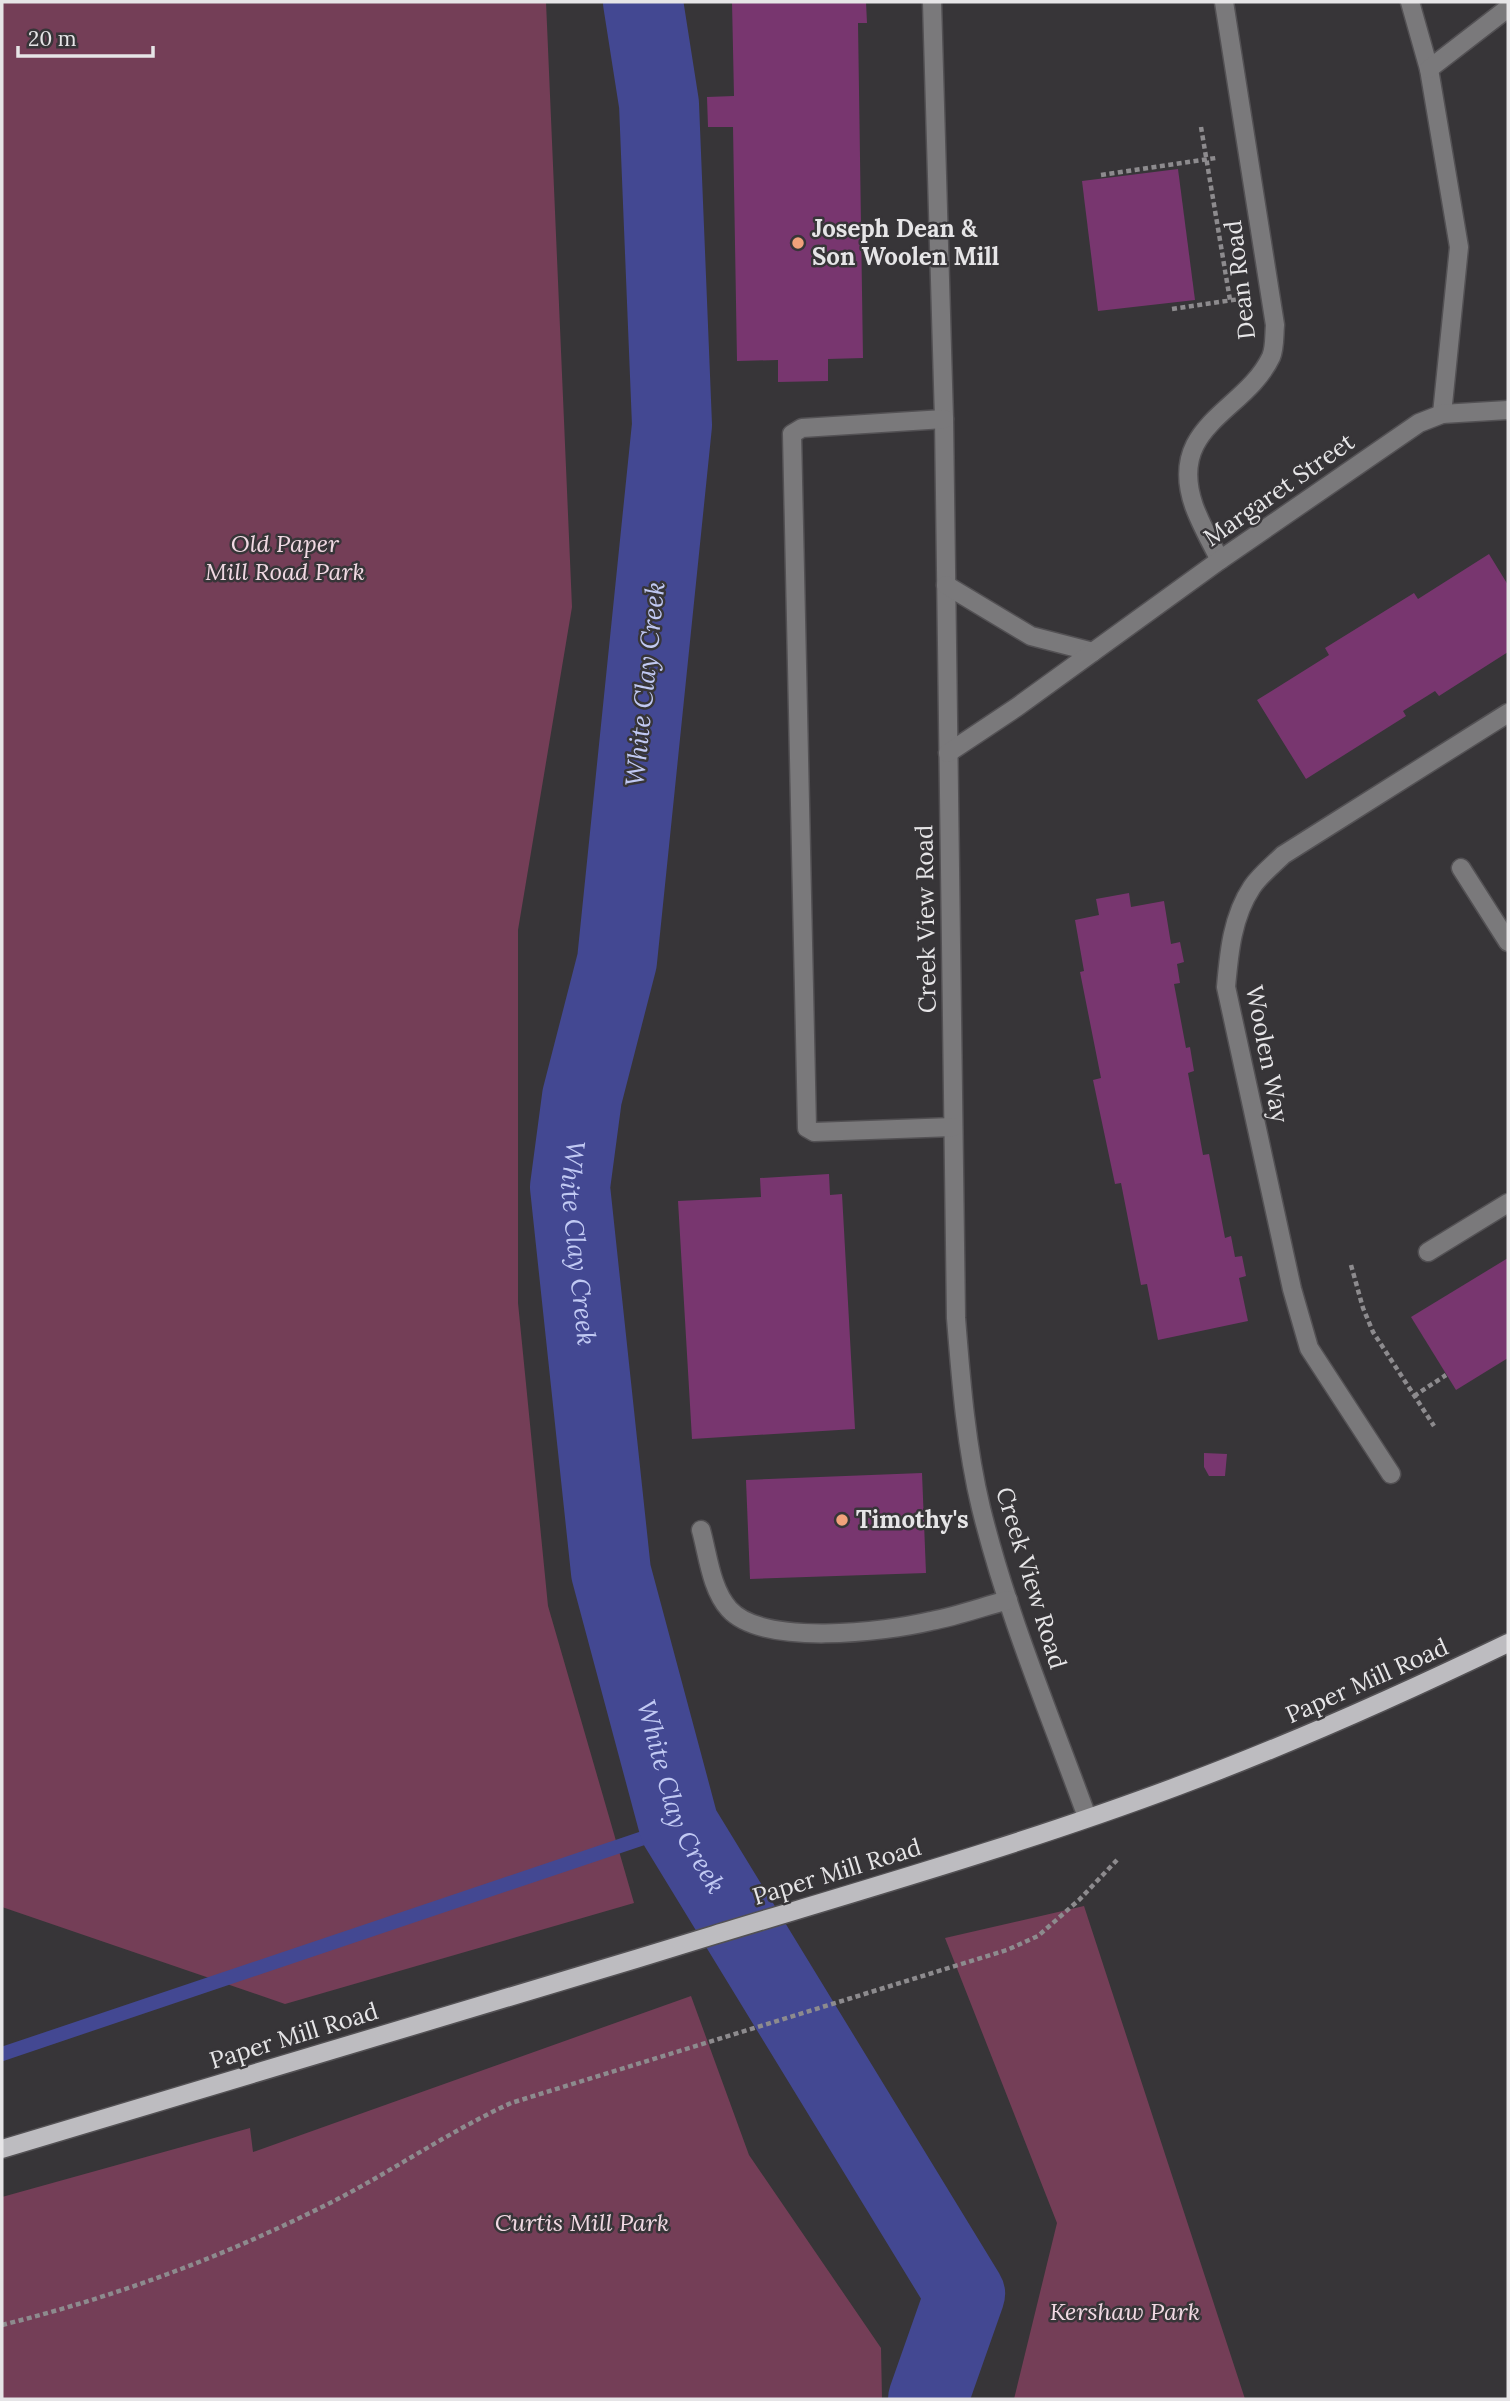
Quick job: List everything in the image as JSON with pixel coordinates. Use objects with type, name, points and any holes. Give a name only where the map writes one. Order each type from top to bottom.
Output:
[{"type":"main road","name":"Paper Mill Road","points":[[2,2149],[917,1873],[1087,1817],[1176,1787],[1269,1750],[1363,1711],[1508,1643]]},
{"type":"street","name":"Creek View Road","points":[[932,2],[944,419],[956,1318],[962,1390],[981,1506],[1008,1600],[1087,1817]]},
{"type":"street","name":"Dean Road","points":[[1220,561],[1194,505],[1188,471],[1195,444],[1213,418],[1257,380],[1272,355],[1275,325],[1224,2]]},
{"type":"street","points":[[1410,2],[1429,69],[1459,247],[1442,414]]},
{"type":"street","points":[[1429,69],[1508,8]]},
{"type":"street","name":"Margaret Street","points":[[948,753],[1419,423],[1442,414],[1508,410]]},
{"type":"street","points":[[944,419],[802,428],[792,434],[807,1128],[814,1132],[953,1126]]},
{"type":"street","points":[[946,585],[1031,636],[1093,652]]},
{"type":"street","name":"Woolen Way","points":[[1391,1474],[1309,1348],[1292,1289],[1226,988],[1229,952],[1237,918],[1253,887],[1283,855],[1508,713]]},
{"type":"street","points":[[1461,868],[1508,942]]},
{"type":"street","points":[[1428,1252],[1508,1203]]},
{"type":"street","points":[[701,1530],[717,1589],[730,1610],[750,1624],[779,1632],[845,1633],[918,1623],[1008,1600]]},
{"type":"path","points":[[1201,127],[1230,300]]},
{"type":"path","points":[[1101,175],[1248,152]]},
{"type":"path","points":[[1172,309],[1270,294]]},
{"type":"path","points":[[1352,1265],[1363,1308],[1373,1332],[1434,1426]]},
{"type":"path","points":[[1414,1396],[1446,1375]]},
{"type":"path","points":[[2,2325],[69,2308],[162,2278],[259,2238],[398,2167],[475,2119],[510,2102],[1007,1950],[1038,1936],[1079,1900],[1116,1860]]},
{"type":"green space","name":"Old Paper Mill Road Park","points":[[2,2],[546,2],[572,607],[518,930],[518,1303],[548,1606],[634,1903],[285,2004],[2,1907]]},
{"type":"green space","name":"Kershaw Park","points":[[1084,1906],[1245,2399],[1014,2399],[1057,2223],[945,1938]]},
{"type":"green space","name":"Curtis Mill Park","points":[[691,1996],[749,2155],[881,2348],[882,2399],[2,2399],[2,2197],[250,2128],[253,2152]]},
{"type":"building","name":"Joseph Dean & Son Woolen Mill","points":[[732,2],[866,2],[867,23],[858,23],[863,358],[828,359],[828,381],[778,382],[778,360],[737,361],[733,127],[708,127],[707,97],[734,96]]},
{"type":"building","points":[[1178,169],[1195,300],[1098,311],[1082,181]]},
{"type":"building","points":[[1489,554],[1508,585],[1508,652],[1439,696],[1435,691],[1403,711],[1406,716],[1306,779],[1257,700],[1329,655],[1325,648],[1414,593],[1418,599]]},
{"type":"building","points":[[1129,893],[1131,907],[1164,901],[1171,944],[1180,942],[1184,962],[1177,964],[1180,983],[1174,984],[1186,1048],[1190,1047],[1194,1071],[1188,1073],[1203,1155],[1209,1154],[1225,1238],[1231,1236],[1235,1257],[1242,1256],[1246,1276],[1239,1278],[1248,1321],[1158,1340],[1147,1284],[1141,1285],[1121,1183],[1115,1184],[1093,1080],[1101,1078],[1080,972],[1084,971],[1075,920],[1099,915],[1096,899]]},
{"type":"building","points":[[829,1174],[830,1195],[842,1194],[855,1429],[692,1439],[678,1201],[761,1197],[760,1178]]},
{"type":"building","points":[[1508,1258],[1508,1358],[1456,1390],[1411,1317]]},
{"type":"building","points":[[1204,1453],[1227,1454],[1225,1476],[1209,1476],[1204,1467]]},
{"type":"building","points":[[922,1473],[926,1573],[750,1579],[746,1480]]},
{"type":"waterway","name":"White Clay Creek","points":[[643,2],[659,104],[672,425],[617,961],[582,1097],[570,1187],[611,1572],[679,1826],[965,2294],[928,2399]]},
{"type":"waterway","points":[[2,2054],[679,1826]]},
{"type":"place","name":"Joseph Dean & Son Woolen Mill","points":[[798,243]]},
{"type":"place","name":"Timothy's","points":[[842,1520]]}]
